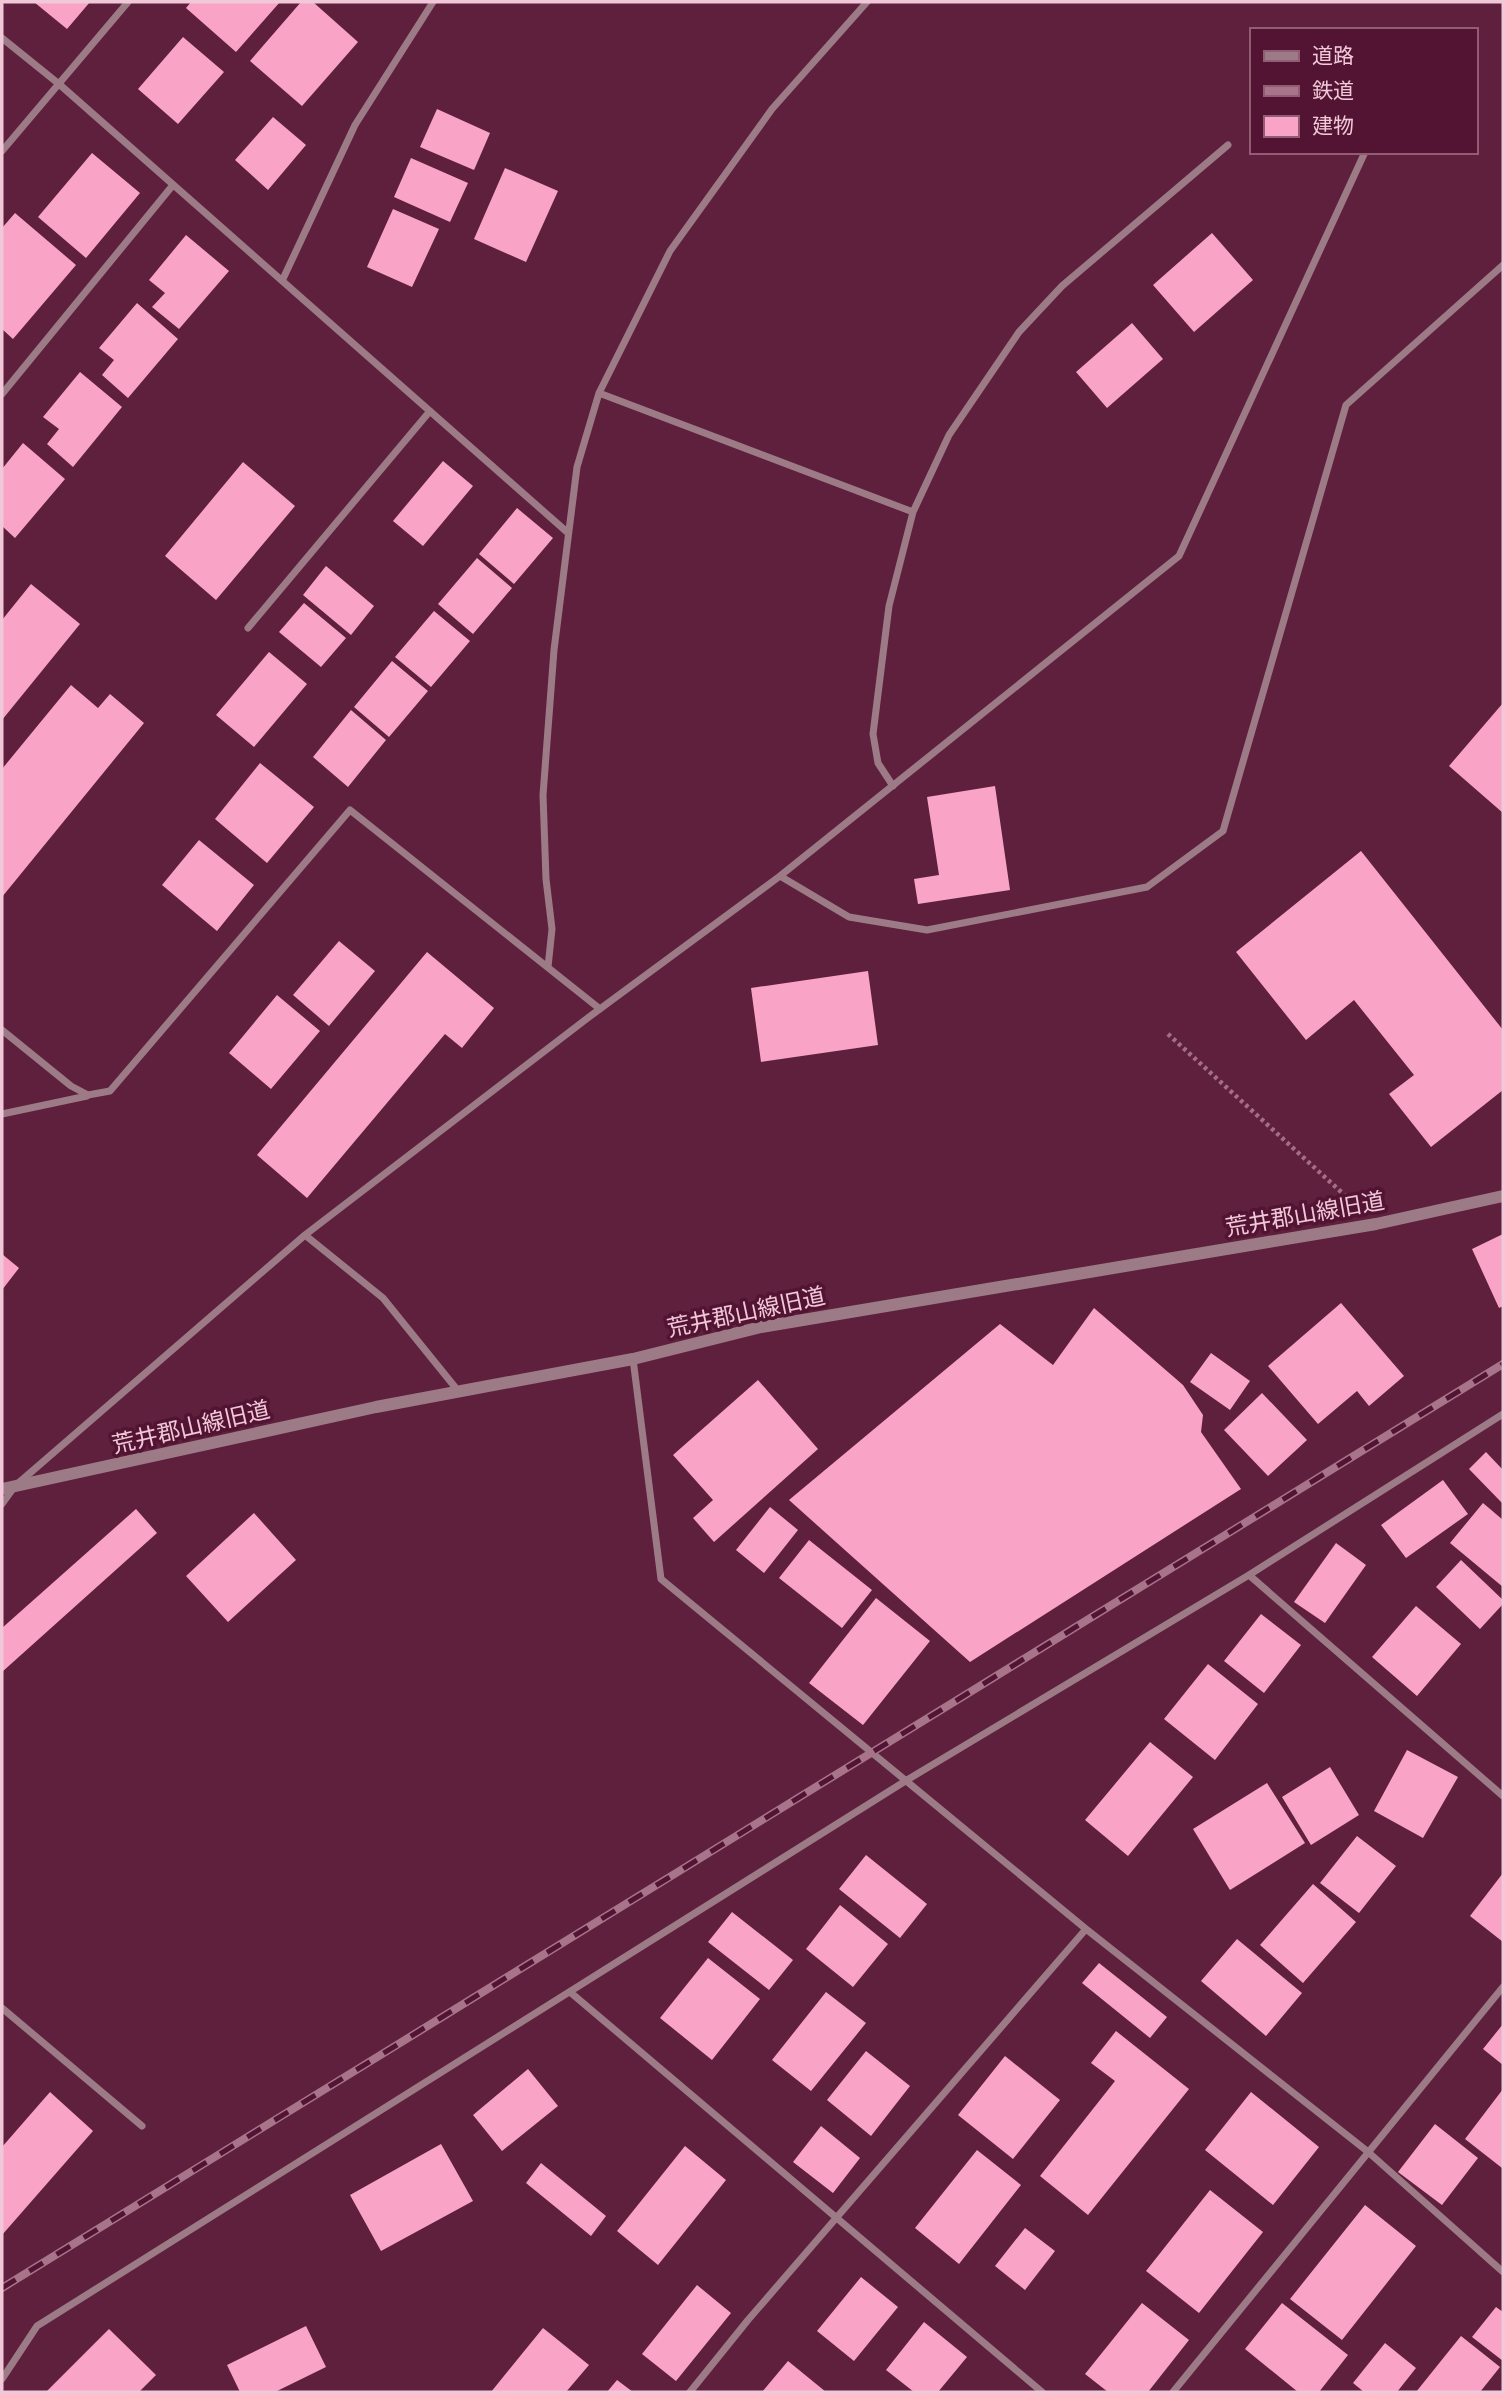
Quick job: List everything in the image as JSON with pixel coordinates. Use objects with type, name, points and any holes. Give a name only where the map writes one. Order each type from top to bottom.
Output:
[{"type":"street","points":[[2,151],[128,2]]},
{"type":"street","points":[[282,281],[355,125],[433,2]]},
{"type":"street","points":[[548,967],[552,929],[546,879],[543,795],[554,650],[577,467],[599,393],[670,251],[772,109],[867,2]]},
{"type":"street","points":[[2,38],[59,84],[567,532]]},
{"type":"street","points":[[892,786],[878,763],[873,734],[889,606],[912,512],[949,435],[1019,332],[1062,286],[1228,145]]},
{"type":"street","points":[[2,1504],[8,1488],[305,1235],[600,1009],[780,876],[1179,556],[1364,154]]},
{"type":"street","points":[[2,394],[173,185]]},
{"type":"street","points":[[780,876],[849,917],[927,930],[1147,887],[1223,831],[1346,405],[1503,265]]},
{"type":"street","points":[[599,393],[912,512]]},
{"type":"street","points":[[248,628],[430,411]]},
{"type":"street","points":[[2,1114],[110,1091],[350,810],[600,1009]]},
{"type":"street","points":[[2,1030],[71,1086],[88,1095]]},
{"type":"street","name":"荒井郡山線旧道","points":[[8,1488],[459,1392],[633,1359],[761,1328],[1376,1224],[1503,1196]]},
{"type":"street","points":[[305,1235],[383,1298],[459,1392]]},
{"type":"street","points":[[633,1359],[661,1579],[1086,1929],[1367,2151],[1503,2272]]},
{"type":"street","points":[[2,2379],[37,2326],[907,1780],[1249,1575],[1503,1414]]},
{"type":"street","points":[[1249,1575],[1503,1796]]},
{"type":"street","points":[[690,2392],[1086,1929]]},
{"type":"street","points":[[1173,2392],[1503,1987]]},
{"type":"street","points":[[570,1992],[1042,2392]]},
{"type":"street","points":[[2,2008],[142,2126]]},
{"type":"path","points":[[1168,1034],[1376,1224]]},
{"type":"building","points":[[34,2],[90,2],[67,29]]},
{"type":"building","points":[[191,2],[280,2],[236,52],[186,8]]},
{"type":"building","points":[[301,2],[313,2],[358,42],[302,106],[250,61]]},
{"type":"building","points":[[183,37],[224,72],[178,124],[138,89]]},
{"type":"building","points":[[437,109],[490,133],[474,170],[420,147]]},
{"type":"building","points":[[273,117],[306,145],[268,190],[235,160]]},
{"type":"building","points":[[92,153],[140,193],[86,258],[38,217]]},
{"type":"building","points":[[411,158],[468,183],[450,222],[394,197]]},
{"type":"building","points":[[505,168],[558,191],[526,262],[474,239]]},
{"type":"building","points":[[393,209],[439,229],[412,287],[367,267]]},
{"type":"building","points":[[15,213],[76,265],[13,339],[2,329],[2,228]]},
{"type":"building","points":[[1212,233],[1253,280],[1194,332],[1153,285]]},
{"type":"building","points":[[186,235],[229,271],[179,329],[152,307],[165,293],[149,280]]},
{"type":"building","points":[[137,303],[178,339],[128,398],[102,375],[114,360],[99,348]]},
{"type":"building","points":[[1132,323],[1163,359],[1107,408],[1076,372]]},
{"type":"building","points":[[80,372],[122,407],[73,467],[47,444],[59,429],[43,417]]},
{"type":"building","points":[[23,443],[65,479],[15,538],[2,526],[2,469]]},
{"type":"building","points":[[443,461],[473,486],[423,546],[393,521]]},
{"type":"building","points":[[243,462],[295,506],[216,600],[165,556]]},
{"type":"building","points":[[517,508],[553,538],[514,584],[479,554]]},
{"type":"building","points":[[477,558],[512,588],[473,634],[438,604]]},
{"type":"building","points":[[326,566],[374,606],[351,635],[303,595]]},
{"type":"building","points":[[31,584],[80,624],[2,720],[2,620]]},
{"type":"building","points":[[304,603],[346,638],[321,667],[279,632]]},
{"type":"building","points":[[434,611],[470,641],[431,687],[395,657]]},
{"type":"building","points":[[269,652],[307,684],[254,747],[216,715]]},
{"type":"building","points":[[392,661],[428,691],[389,737],[354,707]]},
{"type":"building","points":[[71,685],[98,708],[110,694],[144,723],[2,897],[2,769]]},
{"type":"building","points":[[1503,703],[1503,813],[1449,766]]},
{"type":"building","points":[[351,710],[386,740],[348,787],[313,757]]},
{"type":"building","points":[[260,763],[314,807],[267,863],[215,819]]},
{"type":"building","points":[[995,786],[1010,890],[918,904],[914,879],[939,875],[927,797]]},
{"type":"building","points":[[199,840],[254,885],[217,931],[162,885]]},
{"type":"building","points":[[1361,851],[1503,1030],[1503,1090],[1431,1147],[1389,1094],[1414,1075],[1354,1000],[1306,1040],[1236,952]]},
{"type":"building","points":[[339,941],[375,971],[329,1026],[293,995]]},
{"type":"building","points":[[427,952],[494,1008],[462,1048],[445,1034],[307,1198],[257,1155]]},
{"type":"building","points":[[868,971],[878,1045],[761,1062],[751,988]]},
{"type":"building","points":[[277,995],[320,1031],[271,1089],[229,1053]]},
{"type":"building","points":[[1503,1234],[1503,1306],[1499,1308],[1472,1249]]},
{"type":"building","points":[[2,1254],[19,1268],[2,1290]]},
{"type":"building","points":[[1341,1303],[1404,1376],[1369,1406],[1357,1391],[1318,1424],[1268,1366]]},
{"type":"building","points":[[1094,1308],[1183,1385],[1203,1415],[1201,1432],[1241,1489],[970,1662],[789,1500],[1000,1324],[1053,1365]]},
{"type":"building","points":[[1211,1353],[1250,1381],[1230,1410],[1190,1382]]},
{"type":"building","points":[[758,1380],[818,1449],[714,1542],[693,1518],[713,1500],[673,1455]]},
{"type":"building","points":[[1262,1393],[1307,1440],[1268,1476],[1224,1430]]},
{"type":"building","points":[[1486,1452],[1503,1470],[1503,1504],[1469,1469]]},
{"type":"building","points":[[1443,1480],[1468,1514],[1406,1558],[1381,1525]]},
{"type":"building","points":[[1483,1503],[1503,1520],[1503,1587],[1450,1543]]},
{"type":"building","points":[[770,1507],[798,1530],[764,1573],[736,1550]]},
{"type":"building","points":[[136,1509],[157,1533],[2,1672],[2,1628]]},
{"type":"building","points":[[254,1513],[296,1560],[228,1622],[186,1576]]},
{"type":"building","points":[[809,1540],[872,1590],[842,1628],[779,1578]]},
{"type":"building","points":[[1336,1543],[1366,1565],[1325,1623],[1294,1602]]},
{"type":"building","points":[[1461,1560],[1503,1600],[1503,1604],[1480,1629],[1436,1587]]},
{"type":"building","points":[[876,1598],[930,1641],[863,1725],[809,1683]]},
{"type":"building","points":[[1416,1606],[1461,1644],[1417,1696],[1372,1657]]},
{"type":"building","points":[[1261,1614],[1301,1645],[1264,1693],[1224,1661]]},
{"type":"building","points":[[1208,1664],[1258,1704],[1215,1760],[1164,1719]]},
{"type":"building","points":[[1150,1742],[1193,1777],[1128,1856],[1085,1820]]},
{"type":"building","points":[[1407,1750],[1458,1777],[1423,1838],[1374,1811]]},
{"type":"building","points":[[1330,1767],[1359,1815],[1311,1845],[1282,1797]]},
{"type":"building","points":[[1267,1783],[1305,1843],[1230,1890],[1193,1829]]},
{"type":"building","points":[[1357,1836],[1396,1866],[1359,1913],[1320,1883]]},
{"type":"building","points":[[866,1855],[927,1904],[900,1938],[839,1889]]},
{"type":"building","points":[[1503,1873],[1503,1942],[1470,1916]]},
{"type":"building","points":[[1313,1884],[1356,1922],[1303,1983],[1260,1945]]},
{"type":"building","points":[[840,1905],[888,1944],[853,1987],[806,1949]]},
{"type":"building","points":[[732,1912],[793,1960],[769,1990],[708,1942]]},
{"type":"building","points":[[1237,1939],[1302,1993],[1266,2036],[1201,1981]]},
{"type":"building","points":[[708,1958],[760,1999],[712,2060],[660,2018]]},
{"type":"building","points":[[1099,1963],[1167,2017],[1150,2038],[1082,1983]]},
{"type":"building","points":[[826,1992],[866,2023],[811,2091],[772,2060]]},
{"type":"building","points":[[1503,2024],[1503,2065],[1483,2049]]},
{"type":"building","points":[[1116,2031],[1189,2089],[1088,2215],[1040,2176],[1115,2081],[1091,2063]]},
{"type":"building","points":[[866,2051],[910,2086],[871,2136],[827,2100]]},
{"type":"building","points":[[1005,2056],[1060,2100],[1013,2159],[958,2115]]},
{"type":"building","points":[[528,2069],[558,2106],[502,2151],[473,2115]]},
{"type":"building","points":[[1503,2089],[1503,2166],[1502,2168],[1465,2139]]},
{"type":"building","points":[[50,2092],[93,2131],[2,2235],[2,2147]]},
{"type":"building","points":[[1251,2092],[1319,2147],[1273,2205],[1205,2150]]},
{"type":"building","points":[[1435,2124],[1478,2158],[1442,2205],[1398,2172]]},
{"type":"building","points":[[821,2126],[860,2158],[833,2193],[793,2162]]},
{"type":"building","points":[[441,2144],[473,2201],[381,2251],[350,2195]]},
{"type":"building","points":[[685,2146],[726,2180],[658,2265],[617,2231]]},
{"type":"building","points":[[977,2150],[1021,2185],[959,2264],[915,2228]]},
{"type":"building","points":[[541,2163],[606,2216],[591,2236],[526,2183]]},
{"type":"building","points":[[1210,2190],[1263,2232],[1199,2313],[1146,2271]]},
{"type":"building","points":[[1365,2205],[1416,2246],[1342,2340],[1290,2299]]},
{"type":"building","points":[[1025,2228],[1055,2251],[1025,2290],[995,2266]]},
{"type":"building","points":[[861,2277],[898,2307],[854,2361],[817,2331]]},
{"type":"building","points":[[697,2285],[731,2313],[676,2381],[642,2354]]},
{"type":"building","points":[[1142,2303],[1189,2340],[1148,2392],[1108,2392],[1085,2374]]},
{"type":"building","points":[[1282,2303],[1348,2355],[1319,2392],[1298,2392],[1245,2349]]},
{"type":"building","points":[[1496,2307],[1503,2312],[1503,2361],[1472,2337]]},
{"type":"building","points":[[924,2322],[967,2357],[938,2392],[914,2392],[886,2370]]},
{"type":"building","points":[[306,2326],[326,2367],[275,2392],[240,2392],[227,2365]]},
{"type":"building","points":[[543,2328],[589,2365],[566,2392],[491,2392]]},
{"type":"building","points":[[109,2329],[156,2375],[139,2392],[46,2392]]},
{"type":"building","points":[[1461,2336],[1500,2367],[1480,2392],[1416,2392]]},
{"type":"building","points":[[1385,2343],[1416,2368],[1397,2392],[1364,2392],[1353,2383]]},
{"type":"building","points":[[788,2361],[826,2392],[762,2392]]},
{"type":"building","points":[[617,2380],[633,2392],[607,2392]]},
{"type":"railway","points":[[2,2288],[1503,1364]]}]
